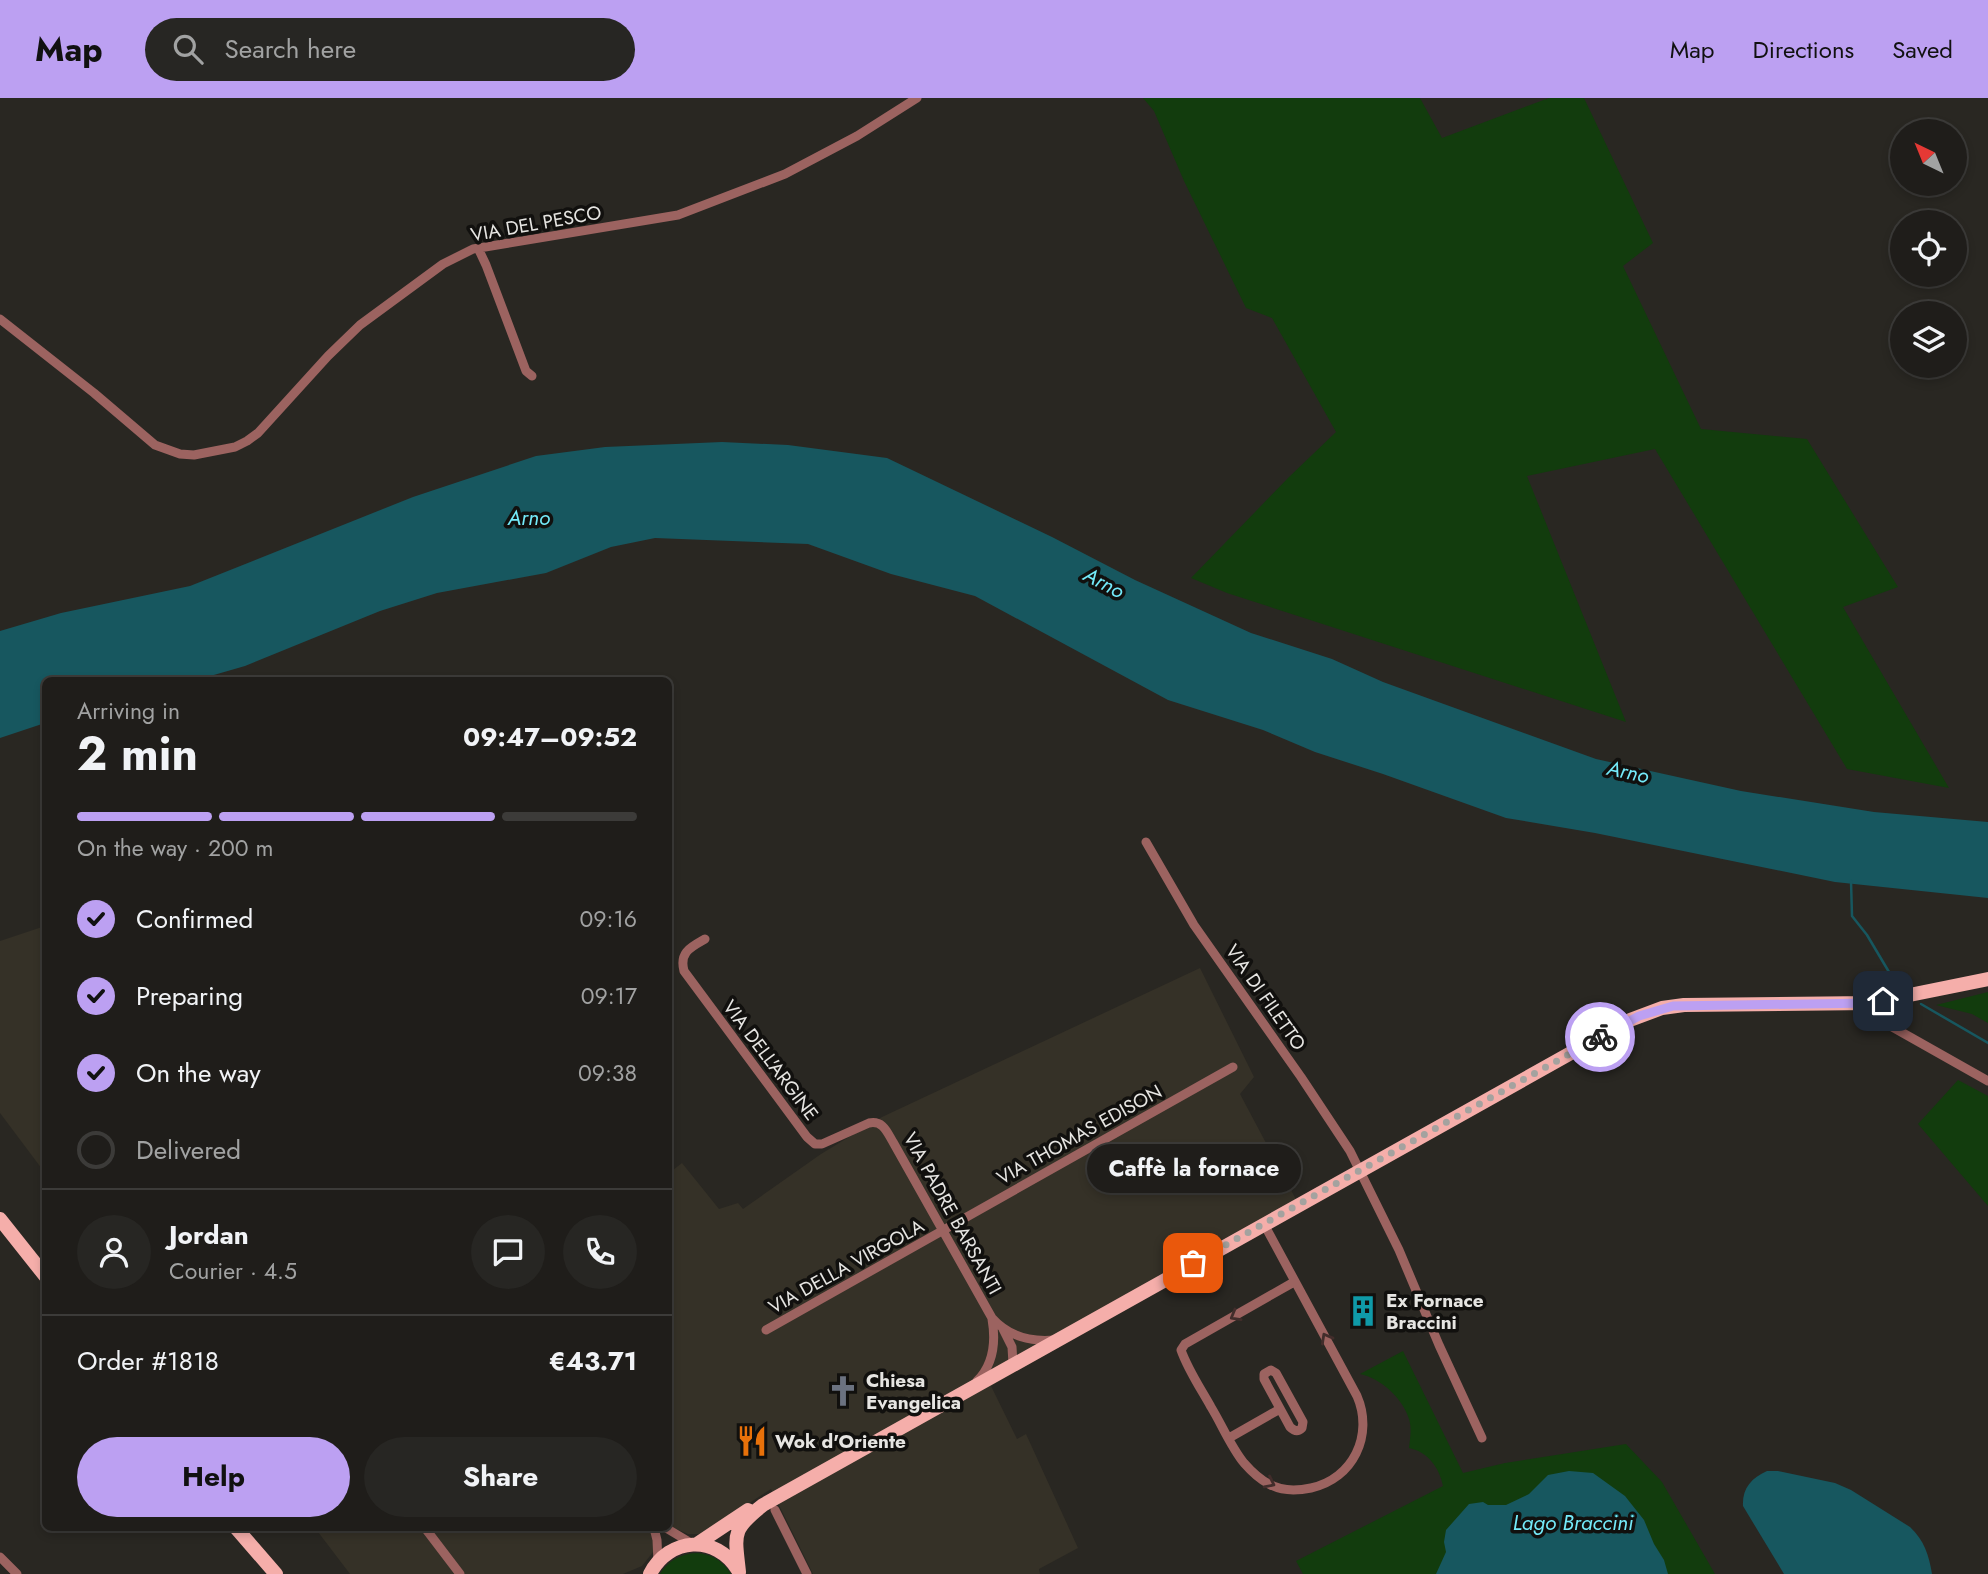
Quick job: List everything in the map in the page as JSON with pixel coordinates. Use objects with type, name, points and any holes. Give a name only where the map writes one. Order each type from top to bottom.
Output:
[{"type":"main road","points":[[740,1573],[736,1544],[742,1523],[970,1387],[1006,1359],[1056,1339],[1609,1031],[1647,1013],[1684,1005],[1870,1003],[1988,979]]},
{"type":"main road","points":[[0,1219],[42,1273]]},
{"type":"main road","points":[[651,1569],[677,1548],[695,1544],[745,1512],[769,1507]]},
{"type":"main road","points":[[240,1533],[264,1574]]},
{"type":"main road","points":[[240,1533],[276,1574]]},
{"type":"main road","points":[[695,1544],[719,1550],[729,1557],[740,1573]]},
{"type":"street","name":"VIA DEL PESCO","points":[[0,319],[155,445],[180,454],[194,455],[235,447],[258,432],[360,325],[443,264],[478,248],[678,215],[785,174],[857,136],[917,98]]},
{"type":"street","points":[[478,248],[526,371],[532,376]]},
{"type":"street","name":"VIA DI FILETTO","points":[[1146,842],[1194,925],[1347,1145],[1392,1236],[1482,1438]]},
{"type":"street","name":"VIA DELL'ARGINE","points":[[705,939],[684,954],[684,971],[811,1142],[817,1145],[826,1143],[869,1123],[875,1122],[883,1126]]},
{"type":"street","points":[[1870,1003],[1887,1024],[1988,1081]]},
{"type":"street","name":"VIA THOMAS EDISON","points":[[943,1231],[1233,1067]]},
{"type":"street","name":"VIA PADRE BARSANTI","points":[[883,1126],[992,1318],[1003,1328],[1023,1338],[1056,1339]]},
{"type":"street","points":[[1264,1224],[1359,1401],[1363,1423],[1358,1451],[1343,1472],[1327,1483],[1307,1489],[1286,1489],[1269,1485],[1243,1461],[1181,1348],[1294,1282]]},
{"type":"street","name":"VIA DELLA VIRGOLA","points":[[766,1331],[943,1231]]},
{"type":"street","name":"VIA PADRE BARSANTI","points":[[970,1387],[987,1368],[991,1359],[992,1318]]},
{"type":"street","points":[[993,1345],[1006,1359],[1012,1347],[1003,1328]]},
{"type":"street","points":[[1268,1370],[1276,1373],[1303,1422],[1302,1428],[1296,1431],[1292,1429],[1280,1409],[1264,1379],[1268,1370]]},
{"type":"street","points":[[1229,1438],[1280,1409]]},
{"type":"street","points":[[769,1507],[807,1574]]},
{"type":"street","points":[[427,1531],[460,1574]]},
{"type":"street","points":[[651,1569],[657,1540],[655,1531]]},
{"type":"street","points":[[671,1531],[695,1544]]},
{"type":"street","points":[[0,1557],[16,1574]]},
{"type":"shaded area","points":[[42,927],[42,1169],[0,1113],[0,941]]},
{"type":"shaded area","points":[[1200,968],[1254,1077],[1240,1094],[1301,1209],[991,1386],[1017,1439],[1026,1434],[1078,1548],[1039,1569],[1040,1574],[813,1574],[771,1489],[701,1534],[688,1534],[672,1527],[672,1171],[682,1163],[719,1209],[738,1203],[743,1209],[821,1154],[882,1117]]},
{"type":"shaded area","points":[[317,1531],[653,1531],[653,1552],[642,1566],[623,1574],[350,1574]]},
{"type":"green space","points":[[1143,98],[1420,98],[1442,138],[1549,98],[1584,98],[1653,243],[1623,266],[1701,429],[1807,439],[1898,587],[1843,607],[1949,788],[1847,769],[1655,449],[1527,476],[1626,722],[1227,593],[1191,578],[1336,432],[1272,318],[1246,308],[1184,181],[1154,111]]},
{"type":"green space","points":[[1988,992],[1988,1023],[1972,1014],[1936,1005]]},
{"type":"green space","points":[[1958,1080],[1988,1096],[1988,1206],[1918,1124]]},
{"type":"green space","points":[[1403,1351],[1463,1473],[1505,1463],[1626,1444],[1662,1482],[1715,1574],[1303,1574],[1296,1561],[1443,1486],[1432,1461],[1409,1448],[1410,1423],[1402,1404],[1390,1390],[1376,1380],[1360,1374]]},
{"type":"green space","points":[[697,1553],[717,1559],[731,1574],[660,1574],[676,1559]]},
{"type":"water","name":"Arno","points":[[722,442],[788,445],[887,458],[1135,580],[1251,633],[1332,659],[1383,682],[1596,759],[1741,791],[1874,812],[1988,822],[1988,898],[1835,882],[1595,833],[1506,818],[1315,752],[1263,730],[1168,700],[975,596],[891,574],[808,544],[655,538],[611,547],[546,573],[437,593],[380,611],[245,666],[207,677],[42,677],[42,724],[0,738],[0,631],[61,613],[190,586],[413,497],[536,456],[605,447]]},
{"type":"water","name":"Lago Braccini","points":[[1569,1471],[1593,1473],[1625,1496],[1644,1520],[1668,1574],[1436,1574],[1446,1552],[1446,1530],[1469,1504],[1483,1502],[1488,1505],[1506,1505],[1529,1494],[1548,1475]]},
{"type":"water","points":[[1767,1471],[1835,1483],[1851,1490],[1915,1532],[1925,1548],[1932,1574],[1784,1574],[1743,1506],[1744,1494],[1749,1485]]},
{"type":"waterway","points":[[1851,881],[1852,916],[1889,972],[1903,988]]},
{"type":"waterway","points":[[1921,1004],[1988,1043]]},
{"type":"way so far","points":[[1193,1263],[1600,1037]]},
{"type":"place","name":"Caffè la fornace","points":[[1193,1263]]},
{"type":"place","name":"Ex Fornace Braccini","points":[[1363,1311]]},
{"type":"place","name":"Chiesa Evangelica","points":[[843,1391]]},
{"type":"place","name":"Wok d'Oriente","points":[[752,1441]]},
{"type":"route","points":[[1600,1037],[1639,1016],[1673,1006],[1883,1001]]}]
